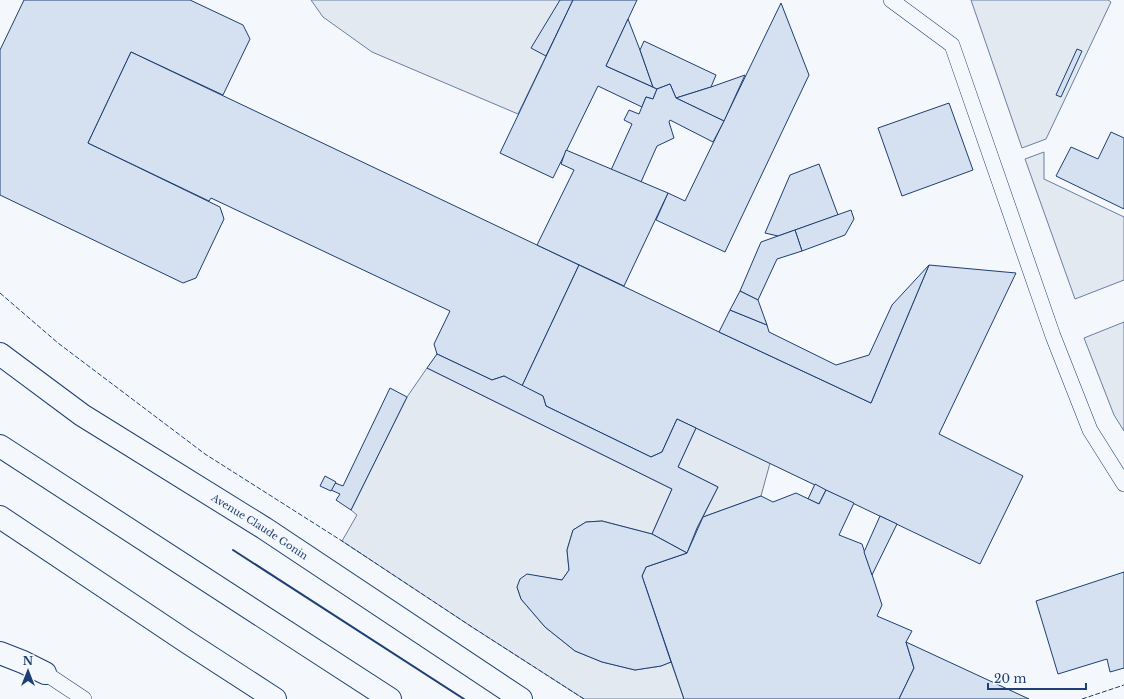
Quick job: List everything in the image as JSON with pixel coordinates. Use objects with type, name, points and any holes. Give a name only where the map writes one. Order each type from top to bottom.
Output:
[{"type":"main road","name":"Avenue Claude Gonin","points":[[0,354],[82,415],[264,528],[520,699]]},
{"type":"main road","points":[[0,446],[390,699]]},
{"type":"main road","points":[[0,517],[275,699]]},
{"type":"main road","points":[[0,653],[45,673]]},
{"type":"lane","points":[[891,0],[952,45],[1052,336],[1090,430],[1124,484]]},
{"type":"lane","points":[[45,673],[84,699]]},
{"type":"shaded area","points":[[311,0],[573,0],[518,114],[372,52],[323,17]]},
{"type":"shaded area","points":[[971,0],[1108,0],[1111,2],[1046,139],[1022,148]]},
{"type":"shaded area","points":[[1044,152],[1044,179],[1124,217],[1124,280],[1075,299],[1025,159]]},
{"type":"shaded area","points":[[1124,322],[1124,431],[1114,415],[1084,338]]},
{"type":"shaded area","points":[[427,368],[672,489],[652,534],[602,521],[586,522],[573,530],[567,550],[569,570],[562,580],[536,576],[517,587],[521,599],[545,627],[575,651],[602,662],[635,670],[661,666],[671,662],[684,699],[584,699],[342,541],[357,515],[351,510],[407,397]]},
{"type":"shaded area","points":[[696,428],[770,463],[761,496],[703,517],[718,487],[678,467]]},
{"type":"building","points":[[24,0],[190,0],[243,25],[250,39],[223,95],[131,52],[88,143],[220,207],[224,219],[196,278],[183,283],[0,195],[0,50]]},
{"type":"building","points":[[560,0],[573,0],[546,56],[531,48]]},
{"type":"building","points":[[573,0],[637,0],[606,66],[657,89],[653,99],[646,97],[642,107],[598,86],[553,178],[500,153]]},
{"type":"building","points":[[781,3],[809,75],[725,252],[656,220],[668,193],[685,201]]},
{"type":"building","points":[[628,19],[640,50],[653,87],[606,66]]},
{"type":"building","points":[[644,41],[716,75],[711,87],[676,98],[670,84],[657,89],[653,87],[640,50]]},
{"type":"building","points":[[1077,49],[1082,51],[1061,97],[1056,95]]},
{"type":"building","points":[[131,52],[579,265],[522,386],[504,376],[492,380],[437,354],[434,344],[450,311],[211,198],[209,201],[88,143]]},
{"type":"building","points":[[745,75],[724,121],[676,98],[711,87]]},
{"type":"building","points":[[670,84],[676,98],[724,121],[713,142],[670,120],[669,122],[674,138],[657,146],[641,182],[611,170],[632,124],[624,120],[629,110],[639,114],[646,97],[653,99],[657,89]]},
{"type":"building","points":[[949,103],[973,170],[902,196],[878,128]]},
{"type":"building","points":[[1111,132],[1124,138],[1124,209],[1056,176],[1071,147],[1098,159]]},
{"type":"building","points":[[566,150],[668,193],[624,286],[537,245],[574,170],[561,164]]},
{"type":"building","points":[[819,164],[838,215],[778,236],[765,233],[790,175]]},
{"type":"building","points":[[851,210],[854,219],[845,235],[802,251],[795,230]]},
{"type":"building","points":[[795,230],[802,251],[777,259],[758,300],[740,291],[761,242]]},
{"type":"building","points":[[579,265],[871,403],[929,265],[1016,273],[939,434],[1023,476],[980,564],[677,419],[662,452],[651,457],[546,406],[543,396],[522,386]]},
{"type":"building","points":[[929,265],[871,403],[719,332],[730,310],[767,325],[769,332],[836,365],[869,355],[892,305]]},
{"type":"building","points":[[740,291],[758,300],[767,325],[730,310]]},
{"type":"building","points":[[437,354],[492,380],[504,376],[543,396],[546,406],[651,457],[662,452],[677,419],[696,428],[678,467],[718,487],[697,528],[687,553],[652,534],[672,489],[427,368]]},
{"type":"building","points":[[390,388],[407,397],[351,510],[336,500],[340,494],[331,490],[335,483],[343,486]]},
{"type":"building","points":[[325,476],[336,482],[331,491],[320,486]]},
{"type":"building","points":[[815,484],[826,490],[819,504],[808,499]]},
{"type":"building","points":[[826,490],[854,503],[839,535],[862,544],[882,605],[877,616],[912,631],[906,642],[914,668],[899,699],[684,699],[642,576],[646,567],[687,553],[703,517],[761,496],[773,502],[796,493],[819,504]]},
{"type":"building","points":[[880,516],[897,524],[872,575],[864,552]]},
{"type":"building","points":[[602,521],[652,534],[687,553],[646,567],[642,576],[671,662],[661,666],[635,670],[602,662],[575,651],[545,627],[521,599],[517,587],[520,579],[527,574],[562,580],[569,570],[567,550],[573,530],[586,522]]},
{"type":"building","points":[[1124,572],[1124,668],[1110,672],[1107,659],[1058,674],[1036,601]]},
{"type":"building","points":[[906,642],[1029,699],[899,699],[914,668]]},
{"type":"fence","points":[[0,293],[58,343],[205,454],[342,541],[584,699]]},
{"type":"fence","points":[[1082,699],[1124,685]]},
{"type":"wall","points":[[233,550],[464,699]]}]
